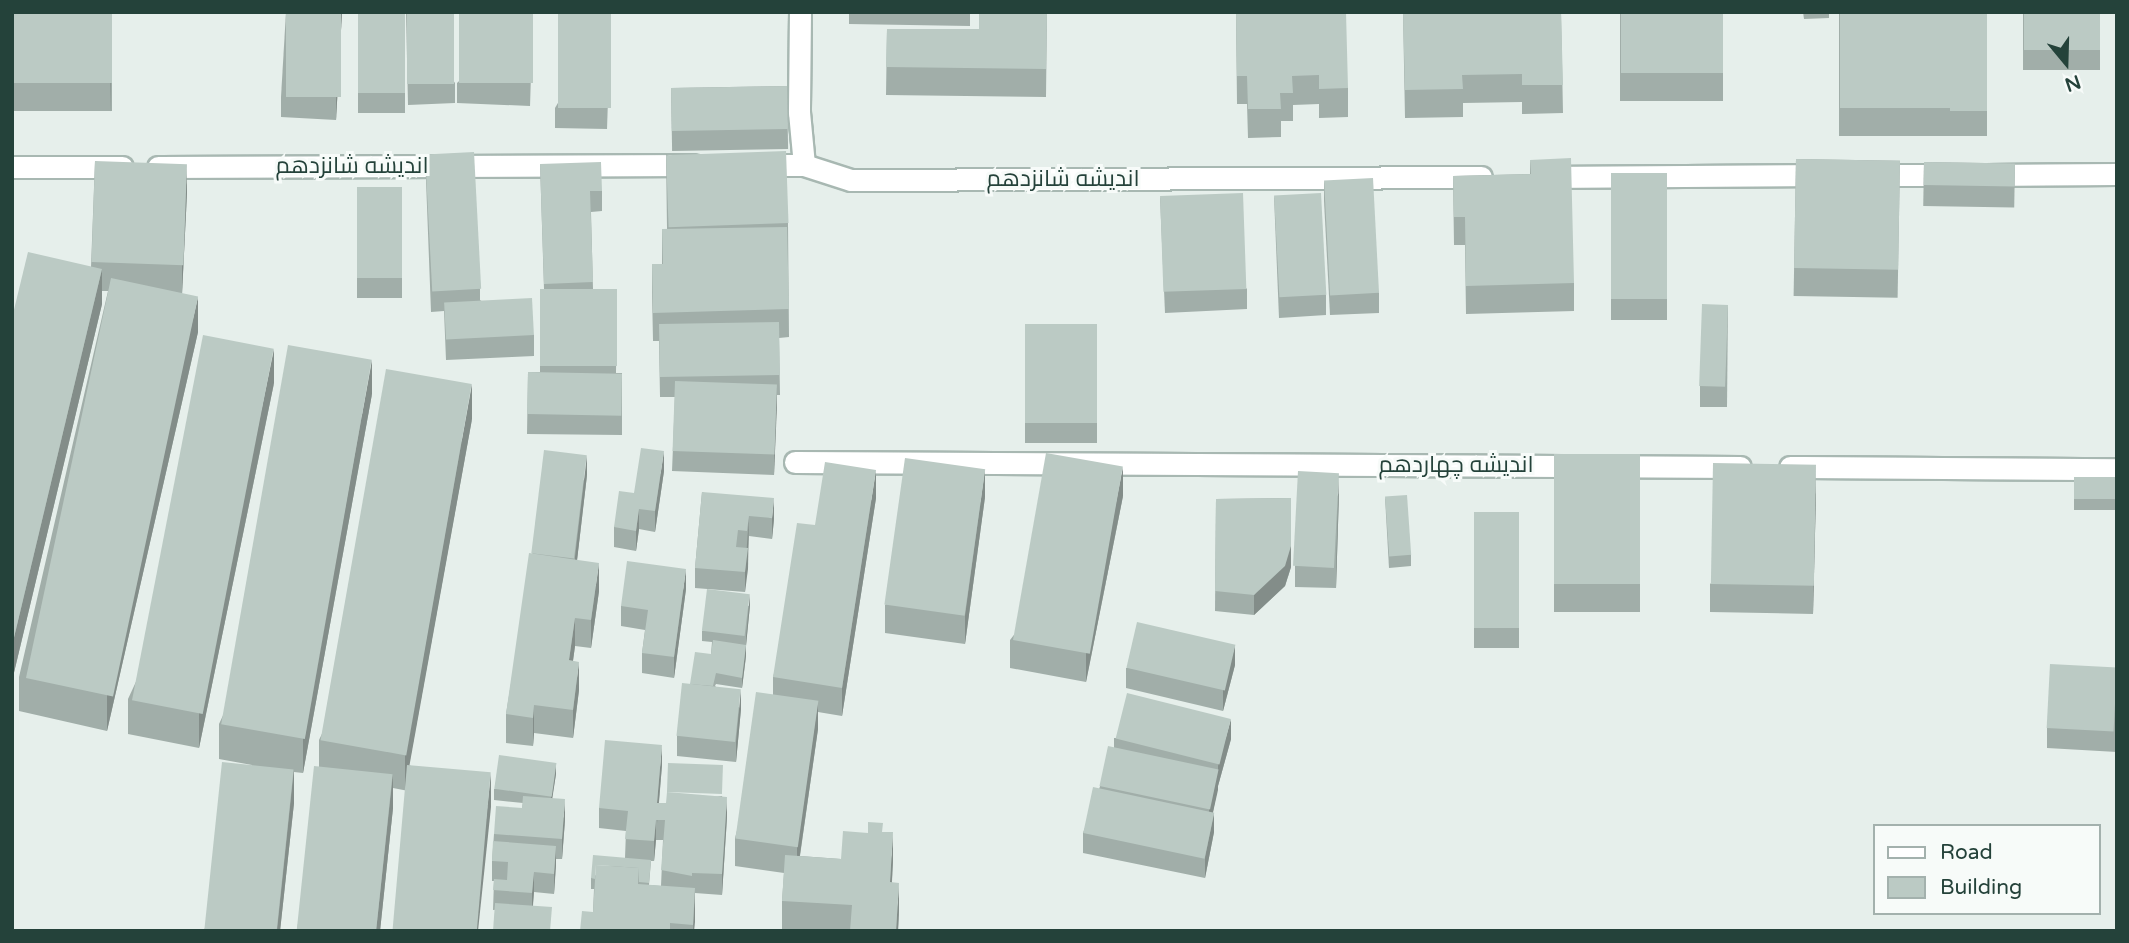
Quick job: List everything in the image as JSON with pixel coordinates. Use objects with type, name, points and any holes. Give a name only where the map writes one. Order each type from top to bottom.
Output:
[{"type":"street","points":[[800,12],[799,112],[804,165]]},
{"type":"street","name":"اندیشه شانزدهم","points":[[12,167],[804,165],[851,180],[1501,177]]},
{"type":"street","points":[[1529,177],[2117,174]]},
{"type":"street","name":"اندیشه چهاردهم","points":[[795,463],[2117,468]]},
{"type":"building","points":[[12,12],[112,12],[112,83],[12,83]]},
{"type":"building","points":[[286,12],[341,12],[341,97],[286,97]]},
{"type":"building","points":[[358,12],[405,12],[405,93],[358,93]]},
{"type":"building","points":[[407,12],[454,12],[454,84],[407,84]]},
{"type":"building","points":[[459,12],[533,12],[533,83],[459,83]]},
{"type":"building","points":[[558,12],[611,12],[611,108],[558,108]]},
{"type":"building","points":[[979,12],[1047,12],[1046,69],[886,67],[887,29],[979,29]]},
{"type":"building","points":[[1236,12],[1346,12],[1348,88],[1319,89],[1319,75],[1292,76],[1293,93],[1280,93],[1281,109],[1248,109],[1247,76],[1237,76]]},
{"type":"building","points":[[1403,12],[1561,12],[1563,85],[1522,85],[1522,74],[1462,75],[1463,89],[1405,90]]},
{"type":"building","points":[[1621,12],[1723,12],[1723,73],[1621,73]]},
{"type":"building","points":[[1840,12],[1950,12],[1950,108],[1840,108]]},
{"type":"building","points":[[1950,12],[1987,12],[1987,111],[1950,111]]},
{"type":"building","points":[[2024,12],[2100,12],[2100,50],[2024,50]]},
{"type":"building","points":[[787,86],[788,129],[672,131],[671,88]]},
{"type":"building","points":[[786,151],[789,223],[669,227],[666,155]]},
{"type":"building","points":[[474,152],[481,289],[432,291],[425,155]]},
{"type":"building","points":[[1571,158],[1574,283],[1466,286],[1465,217],[1454,217],[1453,176],[1531,174],[1530,160]]},
{"type":"building","points":[[1796,159],[1900,161],[1898,270],[1794,268]]},
{"type":"building","points":[[95,161],[187,164],[183,265],[91,262]]},
{"type":"building","points":[[601,162],[602,191],[590,191],[593,282],[544,284],[540,164]]},
{"type":"building","points":[[1924,162],[2015,164],[2015,187],[1924,185]]},
{"type":"building","points":[[1611,173],[1667,173],[1667,299],[1611,299]]},
{"type":"building","points":[[1373,178],[1379,293],[1330,295],[1324,181]]},
{"type":"building","points":[[357,187],[402,187],[402,278],[357,278]]},
{"type":"building","points":[[1243,193],[1246,289],[1163,292],[1160,196]]},
{"type":"building","points":[[1321,193],[1326,295],[1279,297],[1274,195]]},
{"type":"building","points":[[787,227],[789,309],[653,313],[652,264],[663,264],[662,229]]},
{"type":"building","points":[[28,252],[102,269],[12,646],[12,318]]},
{"type":"building","points":[[111,278],[198,297],[113,697],[26,678]]},
{"type":"building","points":[[540,289],[617,289],[617,366],[540,366]]},
{"type":"building","points":[[532,298],[534,335],[446,340],[444,303]]},
{"type":"building","points":[[1702,304],[1728,305],[1725,387],[1699,386]]},
{"type":"building","points":[[779,322],[780,375],[660,377],[659,324]]},
{"type":"building","points":[[1025,324],[1097,324],[1097,423],[1025,423]]},
{"type":"building","points":[[203,335],[274,349],[203,714],[132,700]]},
{"type":"building","points":[[288,345],[372,360],[305,739],[221,724]]},
{"type":"building","points":[[386,369],[472,384],[406,755],[321,740]]},
{"type":"building","points":[[528,372],[622,374],[621,416],[527,414]]},
{"type":"building","points":[[675,381],[777,385],[774,455],[673,451]]},
{"type":"building","points":[[641,448],[664,451],[655,511],[639,509],[636,531],[614,527],[619,491],[634,493]]},
{"type":"building","points":[[544,450],[587,455],[574,558],[531,553]]},
{"type":"building","points":[[1046,453],[1123,467],[1090,654],[1013,640]]},
{"type":"building","points":[[1554,454],[1640,454],[1640,584],[1554,584]]},
{"type":"building","points":[[905,458],[985,469],[965,616],[884,605]]},
{"type":"building","points":[[825,462],[876,470],[842,688],[773,677],[797,523],[815,525]]},
{"type":"building","points":[[1713,463],[1816,465],[1814,586],[1711,584]]},
{"type":"building","points":[[1298,471],[1339,473],[1334,568],[1293,566]]},
{"type":"building","points":[[2074,477],[2117,477],[2117,499],[2074,499]]},
{"type":"building","points":[[702,492],[774,498],[772,518],[749,516],[747,531],[738,530],[736,547],[748,548],[745,572],[695,568]]},
{"type":"building","points":[[1407,495],[1411,555],[1389,556],[1385,497]]},
{"type":"building","points":[[1291,498],[1291,546],[1285,566],[1254,595],[1215,591],[1216,499]]},
{"type":"building","points":[[1474,512],[1519,512],[1519,628],[1474,628]]},
{"type":"building","points":[[529,553],[599,563],[591,620],[575,618],[569,660],[579,662],[573,710],[534,705],[533,718],[506,714]]},
{"type":"building","points":[[627,561],[686,569],[674,657],[642,653],[648,610],[621,606]]},
{"type":"building","points":[[707,589],[750,594],[745,636],[702,631]]},
{"type":"building","points":[[1137,622],[1235,645],[1225,691],[1126,668]]},
{"type":"building","points":[[713,640],[746,645],[742,678],[716,673],[713,686],[690,684],[695,652],[711,654]]},
{"type":"building","points":[[2050,664],[2117,668],[2114,731],[2047,728]]},
{"type":"building","points":[[682,683],[741,689],[735,742],[676,736]]},
{"type":"building","points":[[756,692],[818,701],[798,847],[735,839]]},
{"type":"building","points":[[1127,693],[1231,719],[1219,764],[1116,739]]},
{"type":"building","points":[[605,740],[662,745],[657,803],[666,803],[667,792],[727,797],[722,874],[692,873],[692,876],[661,870],[665,820],[656,820],[654,841],[625,839],[628,811],[599,808]]},
{"type":"building","points":[[1108,746],[1219,769],[1210,810],[1099,786]]},
{"type":"building","points":[[499,755],[556,763],[552,797],[494,789]]},
{"type":"building","points":[[222,762],[294,770],[277,931],[204,931]]},
{"type":"building","points":[[668,763],[723,765],[722,794],[667,792]]},
{"type":"building","points":[[407,765],[491,772],[477,931],[392,931]]},
{"type":"building","points":[[314,766],[393,774],[376,931],[297,931]]},
{"type":"building","points":[[1093,787],[1214,813],[1205,859],[1083,833]]},
{"type":"building","points":[[523,796],[565,799],[562,839],[494,834],[496,806],[522,808]]},
{"type":"building","points":[[868,822],[883,823],[882,832],[893,832],[890,882],[899,883],[896,931],[850,931],[852,905],[782,901],[785,855],[841,859],[843,831],[868,833]]},
{"type":"building","points":[[493,841],[556,846],[554,874],[534,872],[532,893],[493,890],[494,879],[507,880],[508,862],[492,861]]},
{"type":"building","points":[[593,855],[651,860],[649,883],[639,882],[639,868],[596,865],[595,879],[591,878]]},
{"type":"building","points":[[596,865],[639,868],[638,884],[695,888],[693,925],[670,923],[670,931],[580,931],[582,911],[593,912]]},
{"type":"building","points":[[495,903],[552,907],[550,931],[493,931]]}]
